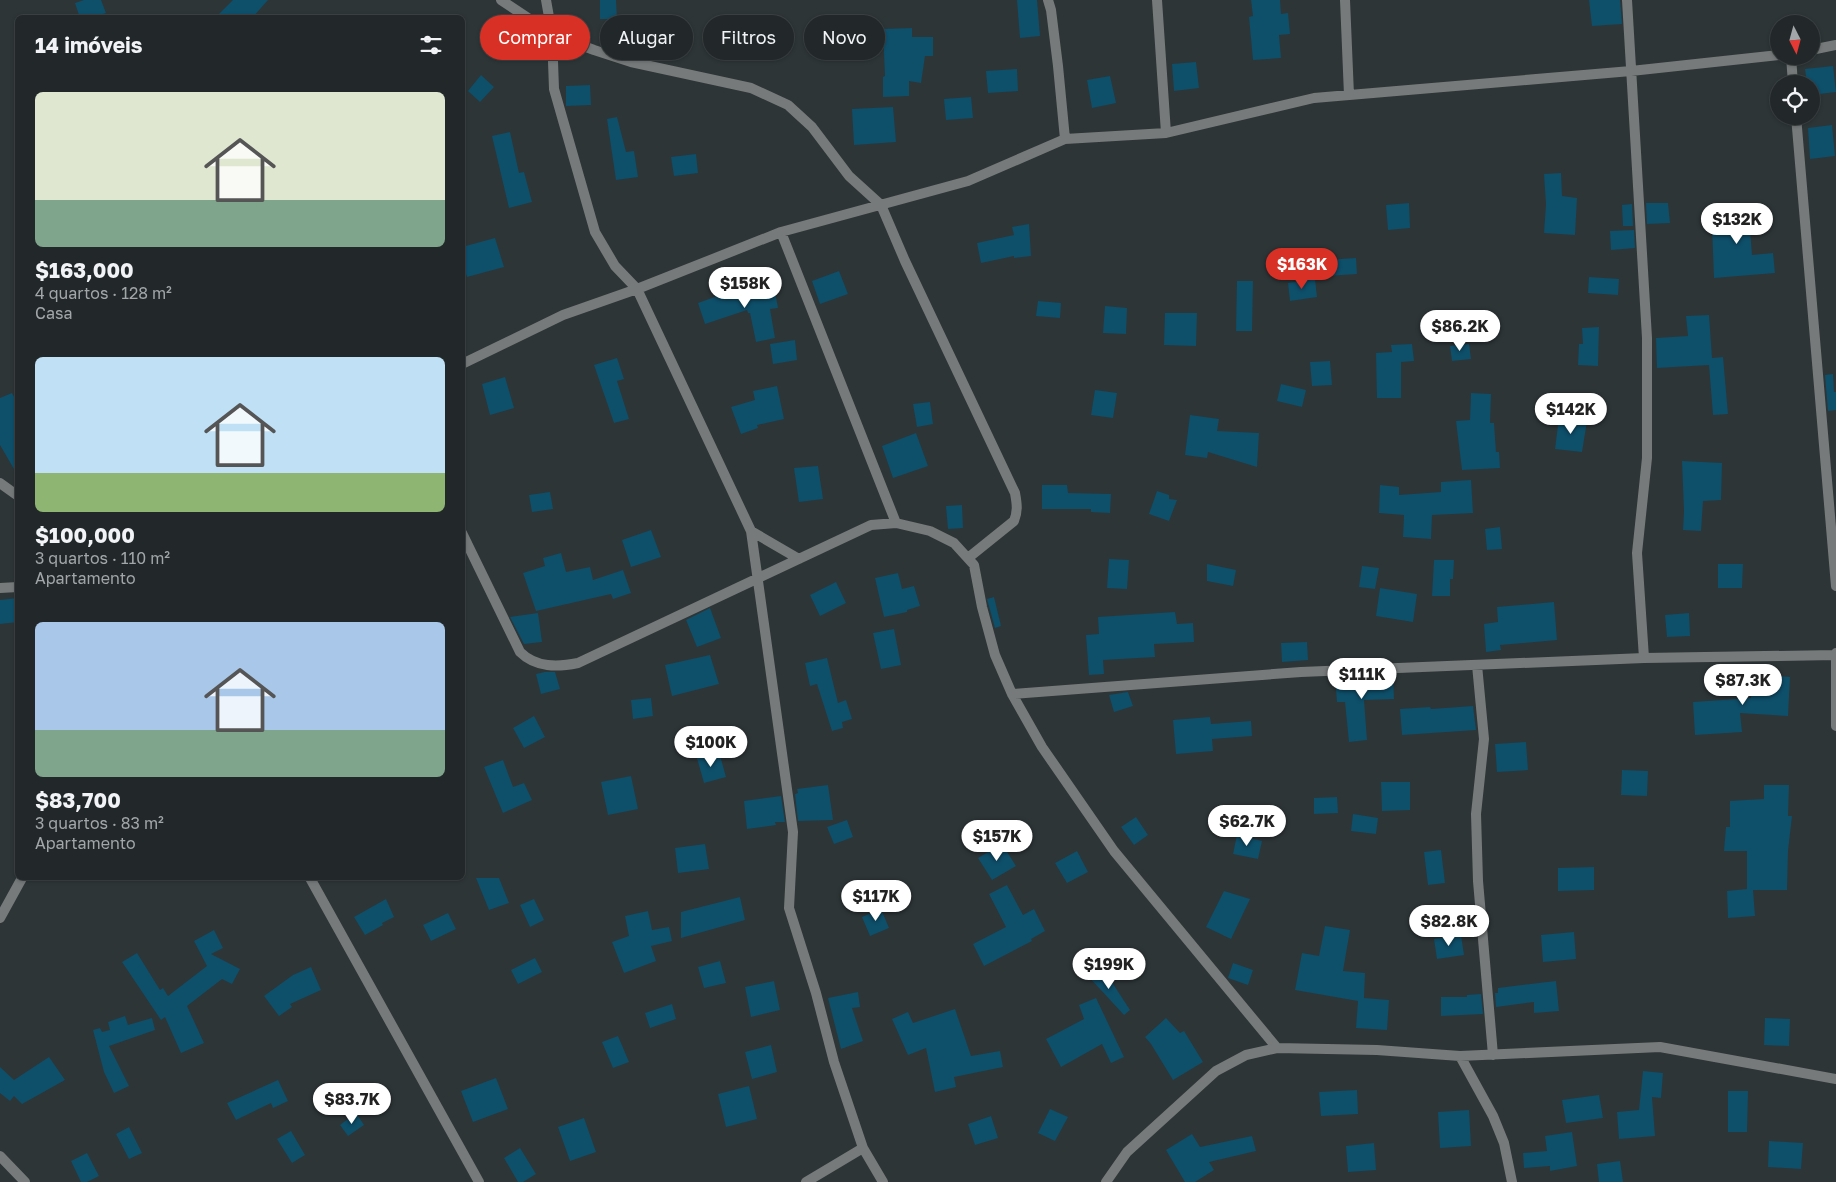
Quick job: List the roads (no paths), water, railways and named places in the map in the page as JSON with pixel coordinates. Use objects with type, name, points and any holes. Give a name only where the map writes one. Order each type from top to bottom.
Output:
[{"type":"street","points":[[501,0],[524,15]]},
{"type":"street","points":[[546,0],[549,15]]},
{"type":"street","points":[[1048,0],[1058,66],[1065,139]]},
{"type":"street","points":[[1157,0],[1166,133]]},
{"type":"street","points":[[1345,0],[1349,95]]},
{"type":"street","points":[[1627,0],[1647,338],[1647,458],[1637,553],[1644,658]]},
{"type":"street","points":[[1820,48],[1836,45]]},
{"type":"street","points":[[590,48],[632,62],[751,88],[788,105],[812,127],[849,176],[882,205],[905,261],[1015,493],[1017,513],[1014,521],[968,558]]},
{"type":"street","points":[[465,363],[563,315],[637,289],[782,232],[968,181],[1065,139],[1166,133],[1314,98],[1631,71],[1770,56]]},
{"type":"street","points":[[553,60],[554,89],[595,232],[615,266],[637,289],[751,531],[793,832],[790,908],[816,993],[834,1062],[863,1148],[883,1182]]},
{"type":"street","points":[[1797,125],[1836,586]]},
{"type":"street","points":[[782,232],[896,522]]},
{"type":"street","points":[[0,483],[15,494]]},
{"type":"street","points":[[465,539],[520,652],[526,659],[560,667],[578,663],[757,580],[871,524],[896,522],[930,531],[954,543],[974,565],[982,607],[995,655],[1012,694],[1042,748],[1114,851],[1277,1048]]},
{"type":"street","points":[[751,531],[799,559]]},
{"type":"street","points":[[0,588],[15,587]]},
{"type":"street","points":[[1012,694],[1301,672],[1644,658],[1836,654],[1836,726]]},
{"type":"street","points":[[1477,665],[1484,740],[1476,814],[1477,852],[1492,1055]]},
{"type":"street","points":[[0,918],[21,880]]},
{"type":"street","points":[[311,880],[479,1182]]},
{"type":"street","points":[[1106,1182],[1127,1152],[1216,1071],[1246,1055],[1277,1048],[1378,1050],[1460,1056],[1660,1047],[1836,1079]]},
{"type":"street","points":[[1460,1056],[1493,1116],[1504,1143],[1512,1182]]},
{"type":"street","points":[[806,1182],[863,1148]]},
{"type":"street","points":[[0,1156],[25,1182]]}]
